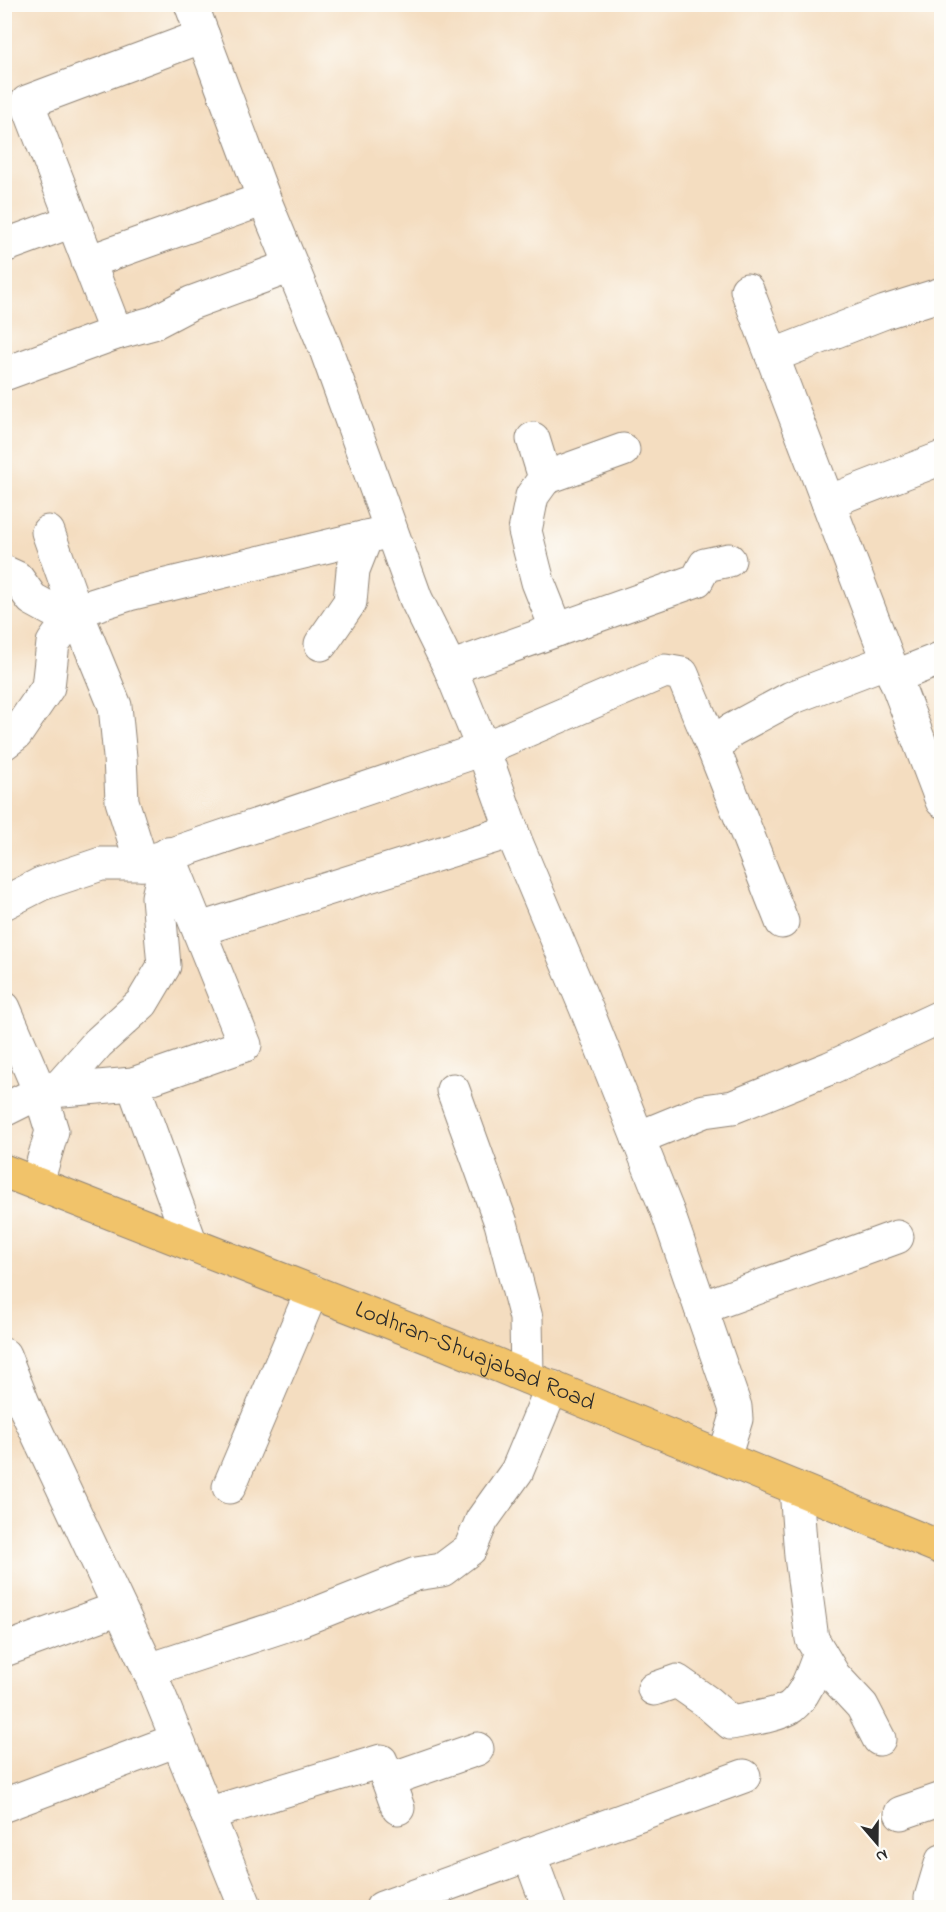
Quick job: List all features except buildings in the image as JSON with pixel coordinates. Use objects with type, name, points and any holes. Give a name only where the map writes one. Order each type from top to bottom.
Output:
[{"type":"main road","name":"Lodhran-Shuajabad Road","points":[[4,1171],[539,1382],[942,1548]]},
{"type":"street","points":[[190,4],[264,199],[325,347],[379,534],[450,668],[483,749],[512,831],[668,1213],[735,1407],[735,1419],[724,1458]]},
{"type":"street","points":[[116,333],[72,221],[16,107],[203,36]]},
{"type":"street","points":[[88,262],[264,199]]},
{"type":"street","points":[[4,246],[72,221]]},
{"type":"street","points":[[4,374],[116,333],[153,323],[191,303],[291,266]]},
{"type":"street","points":[[747,290],[942,801]]},
{"type":"street","points":[[772,356],[885,312],[942,294]]},
{"type":"street","points":[[532,439],[544,478]]},
{"type":"street","points":[[557,630],[538,582],[525,531],[532,496],[544,478],[623,450]]},
{"type":"street","points":[[828,502],[942,458]]},
{"type":"street","points":[[40,1092],[133,1084],[245,1045],[200,929],[155,859],[122,801],[115,706],[76,611],[48,532]]},
{"type":"street","points":[[4,572],[17,578],[32,599],[52,610],[76,611],[129,594],[379,534]]},
{"type":"street","points":[[321,644],[350,602],[353,570],[379,534]]},
{"type":"street","points":[[450,668],[697,580],[705,565],[729,560]]},
{"type":"street","points":[[4,743],[16,734],[48,687],[53,643],[76,611]]},
{"type":"street","points":[[714,750],[730,731],[791,698],[891,669],[942,658]]},
{"type":"street","points":[[4,903],[41,885],[101,864],[155,859],[483,749],[665,671],[682,674],[782,921]]},
{"type":"street","points":[[200,929],[512,831]]},
{"type":"street","points":[[4,1110],[40,1092],[60,1086],[98,1043],[142,1003],[164,966],[155,859]]},
{"type":"street","points":[[4,1008],[40,1092],[52,1131],[37,1183]]},
{"type":"street","points":[[638,1138],[704,1111],[733,1107],[830,1068],[942,1016]]},
{"type":"street","points":[[133,1084],[191,1244]]},
{"type":"street","points":[[149,1670],[298,1621],[416,1574],[442,1570],[470,1549],[482,1520],[517,1470],[539,1382],[526,1318],[501,1223],[453,1090]]},
{"type":"street","points":[[700,1308],[897,1237]]},
{"type":"street","points":[[229,1487],[312,1291]]},
{"type":"street","points":[[4,1355],[23,1403],[149,1670],[246,1908]]},
{"type":"street","points":[[796,1488],[801,1556],[812,1639],[834,1676],[862,1706],[879,1739]]},
{"type":"street","points":[[4,1650],[119,1608]]},
{"type":"street","points":[[654,1689],[677,1681],[698,1695],[731,1723],[759,1718],[790,1707],[807,1687],[820,1653]]},
{"type":"street","points":[[4,1805],[177,1740]]},
{"type":"street","points":[[207,1814],[381,1761],[393,1794],[477,1749]]},
{"type":"street","points":[[382,1908],[744,1776]]},
{"type":"street","points":[[902,1813],[942,1799]]},
{"type":"street","points":[[529,1854],[549,1908]]},
{"type":"street","points":[[931,1898],[942,1862]]}]
